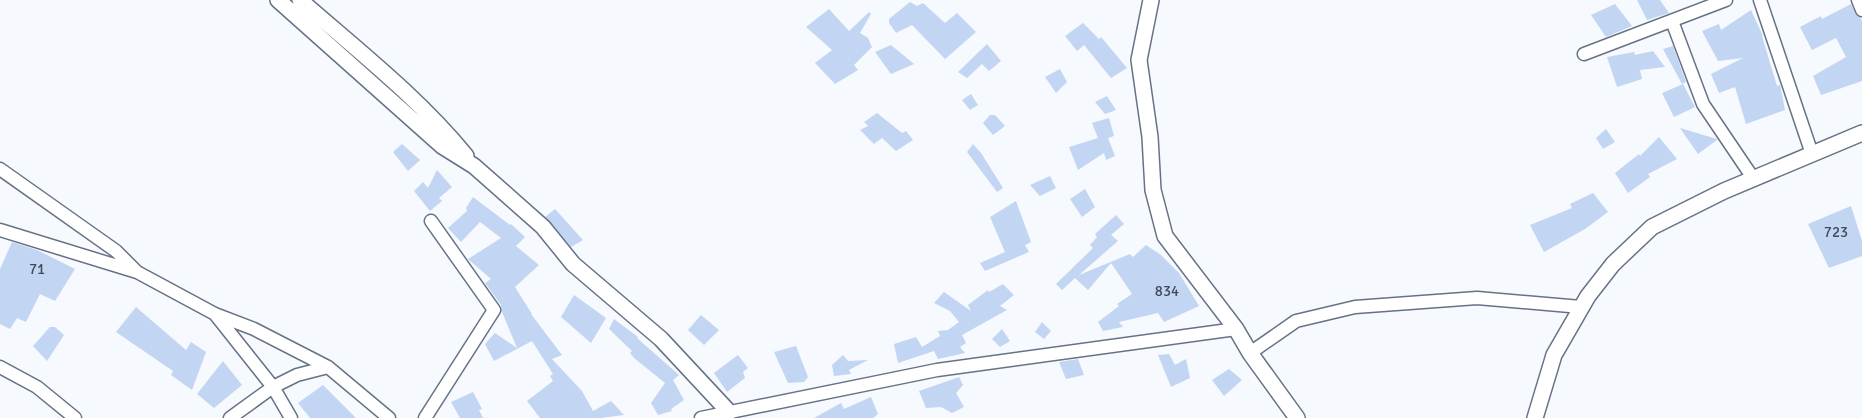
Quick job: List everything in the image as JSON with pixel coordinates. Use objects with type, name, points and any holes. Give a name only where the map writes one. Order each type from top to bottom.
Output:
[{"type":"street","points":[[278,0],[442,146],[474,166],[544,227],[573,264],[661,339],[729,412]]},
{"type":"street","points":[[300,0],[390,79],[452,138],[474,166]]},
{"type":"street","points":[[1151,0],[1139,60],[1150,137],[1152,190],[1166,236],[1236,329],[1250,353],[1297,418]]},
{"type":"street","points":[[1584,54],[1726,0]]},
{"type":"street","points":[[1760,0],[1812,154]]},
{"type":"street","points":[[1858,0],[1862,10]]},
{"type":"street","points":[[1672,21],[1703,104],[1753,178]]},
{"type":"street","points":[[1536,418],[1554,355],[1588,296],[1613,264],[1652,227],[1724,190],[1862,133]]},
{"type":"street","points":[[0,169],[116,252],[137,272]]},
{"type":"street","points":[[425,418],[494,310],[430,221]]},
{"type":"street","points":[[1,232],[137,272],[215,314],[254,329],[328,368],[389,418]]},
{"type":"street","points":[[1250,353],[1296,321],[1355,307],[1476,298],[1582,307]]},
{"type":"street","points":[[215,314],[273,387],[291,418]]},
{"type":"street","points":[[701,418],[937,370],[1236,329]]},
{"type":"street","points":[[0,367],[37,387],[75,418]]},
{"type":"street","points":[[230,418],[273,387],[297,375],[328,368]]},
{"type":"building","points":[[1637,0],[1660,0],[1669,13],[1647,20]]},
{"type":"building","points":[[910,2],[917,6],[923,3],[945,23],[957,13],[976,32],[945,59],[912,25],[896,33],[889,23],[889,19]]},
{"type":"building","points":[[1615,4],[1632,26],[1606,37],[1591,15]]},
{"type":"building","points":[[1851,4],[1855,13],[1862,20],[1862,81],[1821,95],[1813,76],[1846,57],[1836,38],[1812,50],[1800,27],[1821,16],[1822,19]]},
{"type":"building","points":[[829,9],[849,31],[869,12],[871,14],[860,33],[868,38],[872,47],[854,65],[858,70],[835,84],[815,63],[832,50],[806,27]]},
{"type":"building","points":[[1751,10],[1763,36],[1777,86],[1780,85],[1785,110],[1746,124],[1735,87],[1719,93],[1711,74],[1743,58],[1718,61],[1702,31],[1719,24],[1721,30]]},
{"type":"building","points":[[1083,23],[1099,39],[1101,37],[1127,68],[1111,78],[1084,45],[1077,51],[1065,36]]},
{"type":"building","points":[[987,44],[1001,61],[989,71],[982,64],[967,78],[958,72]]},
{"type":"building","points":[[891,45],[914,64],[891,74],[875,52]]},
{"type":"building","points":[[1673,46],[1686,82],[1682,84],[1663,49]]},
{"type":"building","points":[[1653,51],[1665,67],[1640,70],[1642,79],[1617,87],[1607,57],[1634,52],[1635,55]]},
{"type":"building","points":[[1060,69],[1067,82],[1056,93],[1045,77]]},
{"type":"building","points":[[1683,84],[1695,107],[1674,117],[1662,93]]},
{"type":"building","points":[[971,94],[978,105],[970,110],[962,100]]},
{"type":"building","points":[[1107,96],[1116,110],[1105,114],[1095,102]]},
{"type":"building","points":[[877,113],[902,133],[906,131],[913,140],[896,151],[882,138],[874,144],[860,130],[868,126],[864,122]]},
{"type":"building","points":[[990,115],[995,115],[1005,126],[993,135],[983,123]]},
{"type":"building","points":[[1109,118],[1114,136],[1108,138],[1115,156],[1106,160],[1104,153],[1078,170],[1069,147],[1098,138],[1092,123]]},
{"type":"building","points":[[1680,128],[1717,139],[1717,140],[1698,154]]},
{"type":"building","points":[[1606,129],[1615,142],[1603,149],[1596,138]]},
{"type":"building","points":[[1659,137],[1677,159],[1648,174],[1650,177],[1628,193],[1615,173],[1639,154],[1640,156]]},
{"type":"building","points":[[402,144],[420,160],[408,171],[393,152]]},
{"type":"building","points":[[973,144],[981,153],[1003,188],[997,192],[967,152]]},
{"type":"building","points":[[437,170],[452,187],[439,198],[442,201],[430,211],[414,191],[423,182],[428,188]]},
{"type":"building","points":[[1050,176],[1056,188],[1040,196],[1030,185]]},
{"type":"building","points":[[1085,189],[1095,207],[1082,217],[1070,199]]},
{"type":"building","points":[[1593,193],[1608,212],[1585,229],[1544,252],[1530,225],[1572,208],[1570,204]]},
{"type":"building","points":[[473,197],[511,224],[525,237],[516,246],[539,265],[515,287],[531,314],[562,355],[552,359],[582,391],[593,411],[611,401],[624,415],[601,418],[540,418],[527,401],[553,381],[550,376],[553,374],[532,341],[494,361],[485,344],[495,333],[517,348],[502,312],[501,305],[485,283],[491,279],[468,259],[501,238],[480,222],[461,242],[448,228],[467,211],[466,208]]},
{"type":"building","points":[[1016,201],[1031,242],[1025,245],[1029,252],[985,271],[980,263],[1005,252],[990,217]]},
{"type":"building","points":[[1851,206],[1862,241],[1862,256],[1829,268],[1808,224]]},
{"type":"building","points":[[555,209],[583,240],[571,247],[545,217]]},
{"type":"building","points":[[1116,215],[1124,224],[1111,235],[1118,241],[1079,275],[1130,254],[1133,257],[1146,245],[1161,255],[1179,273],[1199,306],[1164,322],[1158,313],[1119,322],[1123,327],[1103,331],[1098,322],[1119,306],[1117,304],[1132,294],[1111,263],[1088,290],[1075,278],[1062,290],[1056,284],[1093,248],[1090,245],[1097,237],[1095,234]]},
{"type":"building","points":[[12,242],[37,250],[75,269],[55,301],[40,294],[26,322],[17,318],[10,329],[0,324],[0,269]]},
{"type":"building","points":[[1003,284],[1014,295],[1000,306],[1007,310],[962,335],[966,343],[960,347],[965,353],[938,359],[934,351],[898,363],[894,344],[916,337],[922,347],[940,336],[938,331],[948,330],[959,322],[950,311],[934,303],[944,292],[971,311],[968,305],[988,290],[989,292]]},
{"type":"building","points":[[574,295],[606,318],[591,343],[561,317]]},
{"type":"building","points":[[136,307],[186,350],[191,342],[206,352],[192,390],[171,375],[173,371],[116,332]]},
{"type":"building","points":[[701,315],[719,330],[704,345],[688,330]]},
{"type":"building","points":[[614,319],[638,337],[679,375],[673,380],[684,400],[671,409],[672,411],[658,415],[651,403],[665,383],[634,358],[630,353],[632,351],[609,329]]},
{"type":"building","points":[[1042,322],[1051,331],[1044,339],[1035,332]]},
{"type":"building","points":[[50,327],[55,327],[64,335],[47,361],[33,346]]},
{"type":"building","points":[[1002,329],[1010,341],[1000,347],[992,339]]},
{"type":"building","points":[[796,346],[808,377],[804,382],[788,383],[774,352]]},
{"type":"building","points":[[1169,354],[1175,365],[1186,359],[1190,378],[1171,387],[1158,355]]},
{"type":"building","points":[[738,355],[748,368],[743,372],[745,378],[727,392],[714,373]]},
{"type":"building","points":[[843,355],[848,361],[868,360],[849,370],[851,374],[834,376],[832,365]]},
{"type":"building","points":[[1078,359],[1084,375],[1066,379],[1059,362]]},
{"type":"building","points":[[223,361],[242,385],[214,408],[197,394]]},
{"type":"building","points":[[1229,369],[1242,380],[1224,396],[1212,380]]},
{"type":"building","points":[[959,377],[963,385],[956,393],[964,407],[952,413],[941,407],[926,408],[919,391]]},
{"type":"building","points":[[323,385],[356,418],[310,418],[298,403]]},
{"type":"building","points":[[473,392],[482,409],[479,410],[483,418],[460,418],[451,402]]},
{"type":"building","points":[[871,397],[878,414],[873,418],[814,418],[841,403],[844,409]]}]
